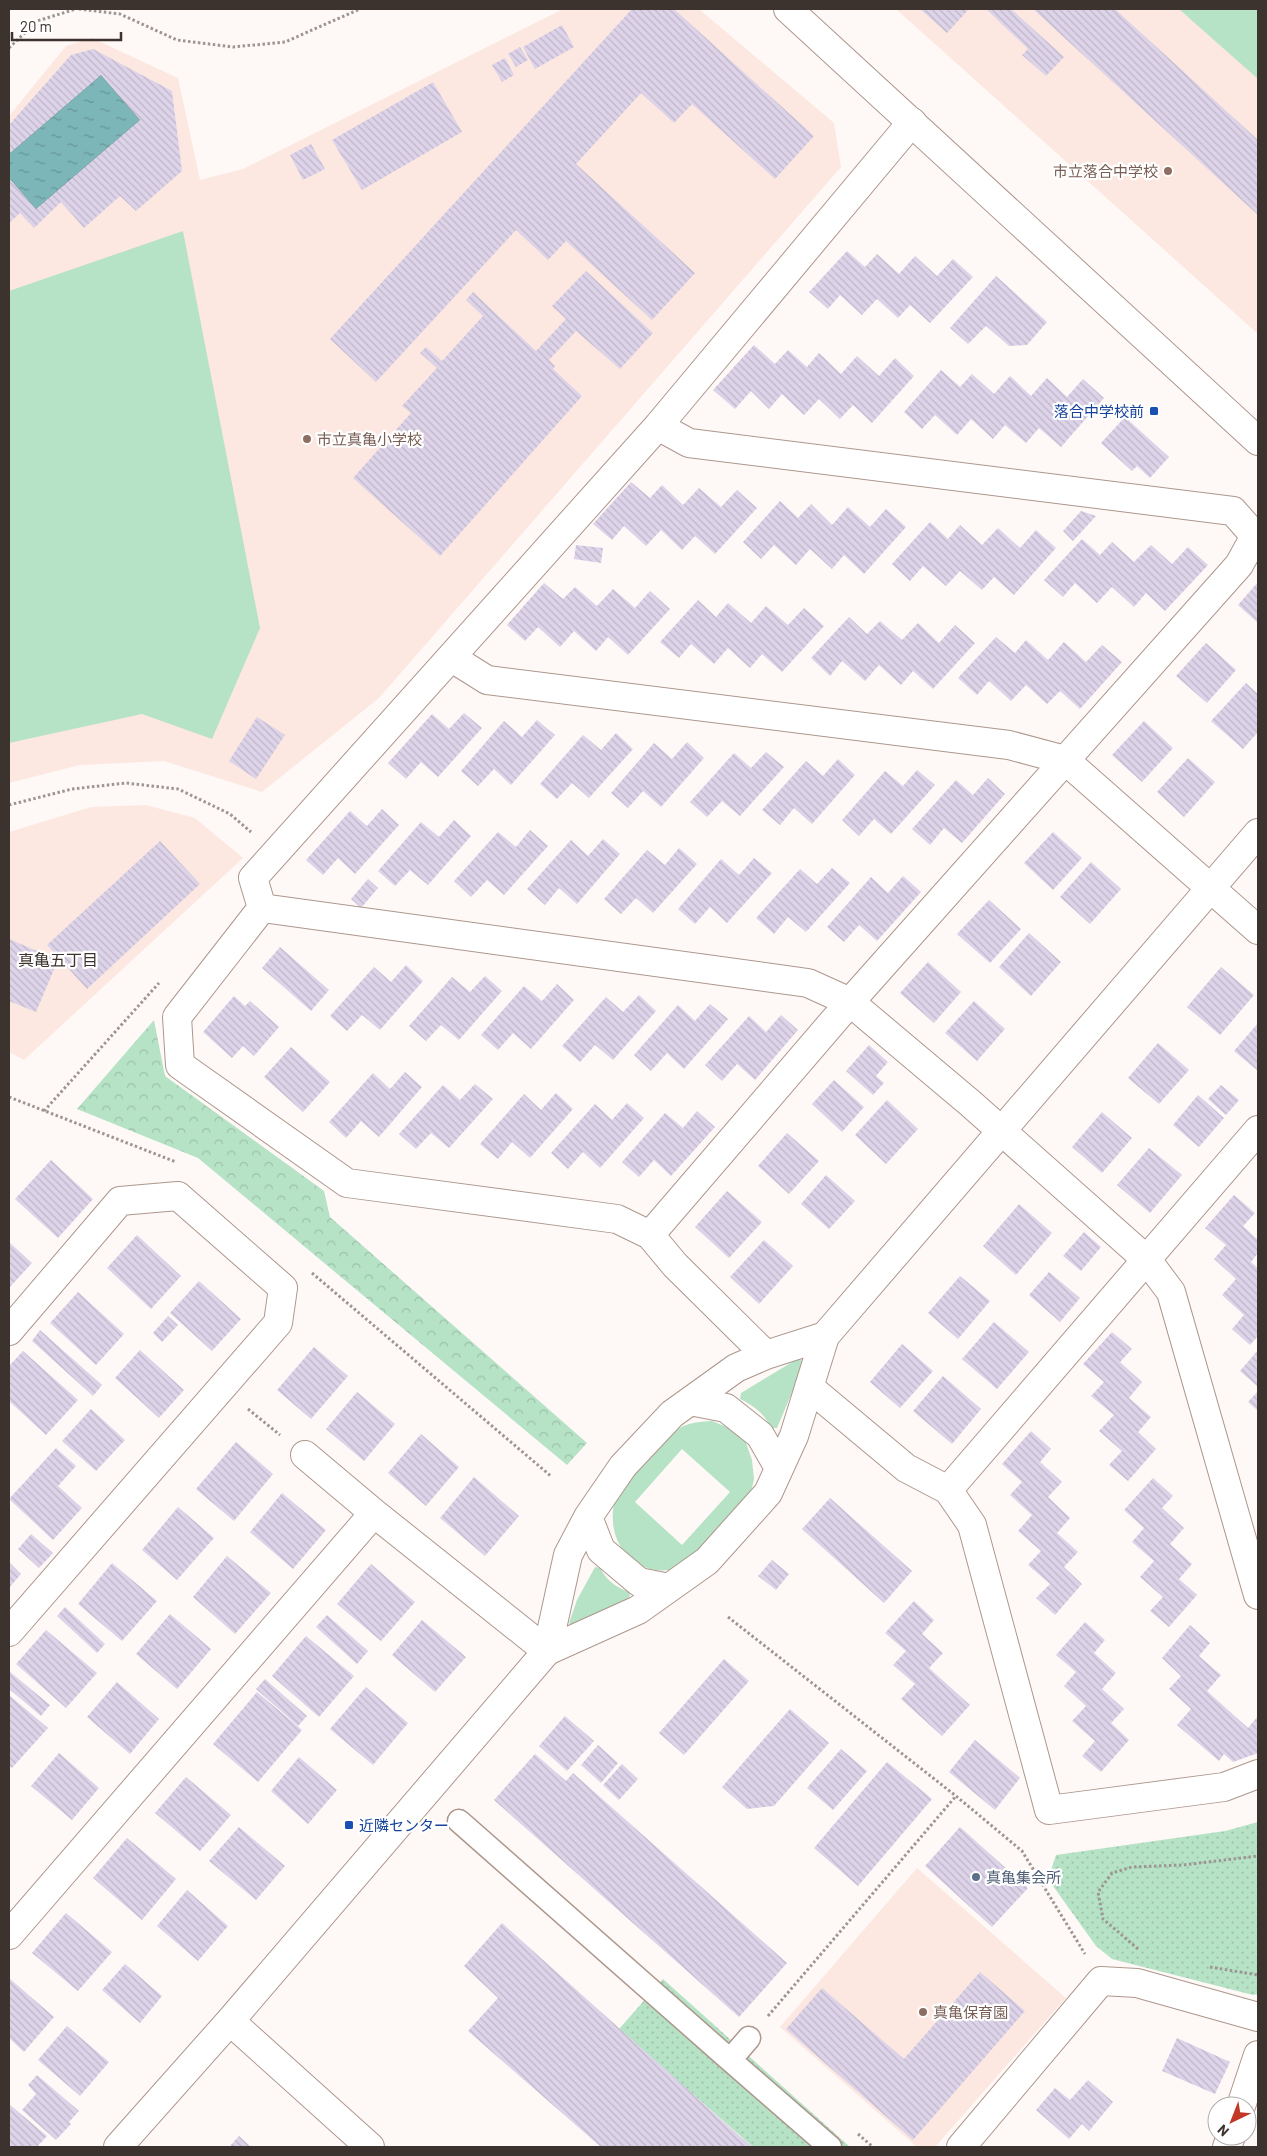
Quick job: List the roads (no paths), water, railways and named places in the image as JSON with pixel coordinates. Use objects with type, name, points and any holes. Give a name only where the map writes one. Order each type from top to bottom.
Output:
[{"type":"street","points":[[788,9],[1258,441]]},
{"type":"street","points":[[262,908],[253,878],[658,426],[912,122]]},
{"type":"street","points":[[650,1235],[850,1002],[1239,565],[1255,536],[1233,511],[689,443],[658,426]]},
{"type":"street","points":[[452,658],[487,680],[1009,746],[1065,760],[1212,887],[1258,930]]},
{"type":"street","points":[[118,2147],[230,2022],[547,1651],[638,1610],[707,1561],[768,1493],[794,1436],[825,1336],[1258,833]]},
{"type":"street","points":[[262,908],[808,983],[850,1002],[1002,1132],[1147,1260],[1171,1292],[1258,1596]]},
{"type":"street","points":[[262,908],[177,1017],[180,1065],[347,1183],[617,1219],[650,1235],[675,1265],[766,1355]]},
{"type":"street","points":[[948,1490],[1258,1130]]},
{"type":"street","points":[[9,1331],[120,1201],[178,1196],[283,1288],[278,1323],[9,1632]]},
{"type":"street","points":[[547,1651],[568,1555],[588,1517],[622,1466],[672,1414],[736,1368],[766,1355],[825,1336]]},
{"type":"street","points":[[809,1387],[906,1468],[948,1490],[972,1525],[1049,1810],[1224,1787],[1258,1774]]},
{"type":"street","points":[[690,1400],[726,1408],[760,1435],[779,1468]]},
{"type":"street","points":[[305,1455],[374,1513],[547,1651]]},
{"type":"street","points":[[9,1935],[374,1513]]},
{"type":"street","points":[[588,1517],[602,1550],[638,1582],[669,1588]]},
{"type":"street","points":[[459,1821],[830,2147]]},
{"type":"street","points":[[961,2147],[1101,1980],[1137,1983],[1258,2017]]},
{"type":"street","points":[[230,2022],[370,2147]]},
{"type":"street","points":[[730,2060],[749,2038]]},
{"type":"street","points":[[1244,2096],[1258,2055]]},
{"type":"water","points":[[101,75],[140,120],[36,209],[9,178],[9,154]]},
{"type":"place","name":"市立落合中学校","points":[[1168,171]]},
{"type":"place","name":"落合中学校前","points":[[1154,411]]},
{"type":"place","name":"市立真亀小学校","points":[[307,439]]},
{"type":"place","name":"近隣センター","points":[[349,1825]]},
{"type":"place","name":"真亀集会所","points":[[976,1877]]},
{"type":"place","name":"真亀保育園","points":[[923,2012]]},
{"type":"district","name":"真亀五丁目","points":[[58,959]]}]
